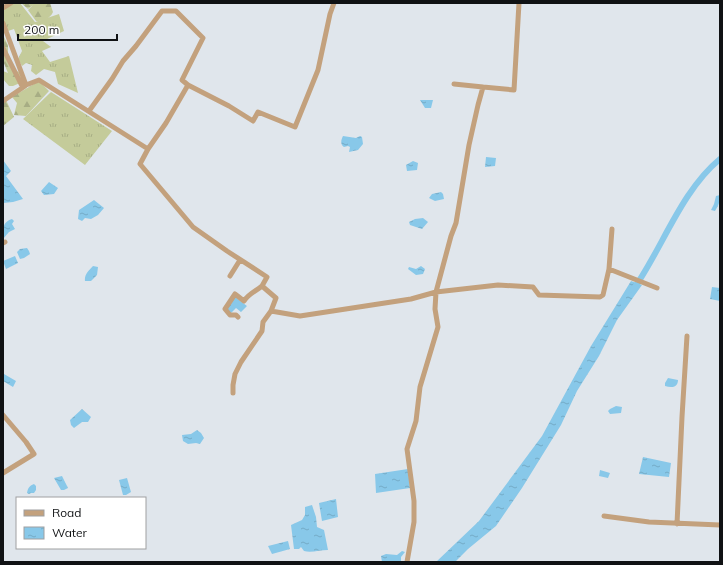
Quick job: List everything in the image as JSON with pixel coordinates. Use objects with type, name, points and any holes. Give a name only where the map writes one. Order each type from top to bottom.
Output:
[{"type":"street","points":[[3,8],[11,3]]},
{"type":"street","points":[[88,111],[112,79],[123,61],[162,12],[176,12],[203,38],[182,80],[188,85],[229,106],[253,121],[258,112],[294,127],[318,70],[330,14],[334,3]]},
{"type":"street","points":[[454,84],[514,90],[519,3]]},
{"type":"street","points":[[3,24],[26,85]]},
{"type":"street","points":[[3,48],[22,86],[26,85]]},
{"type":"street","points":[[3,101],[26,85],[39,80],[148,149]]},
{"type":"street","points":[[188,85],[140,164],[193,227],[267,277],[262,286],[247,296],[244,301],[235,294],[225,308],[230,315],[236,314],[238,317]]},
{"type":"street","points":[[407,562],[414,522],[414,495],[407,449],[416,421],[420,387],[438,327],[435,309],[436,292],[456,223],[469,145],[483,87]]},
{"type":"street","points":[[271,311],[300,316],[411,299],[436,292],[498,285],[533,287],[539,295],[596,298],[603,295],[610,268],[612,229]]},
{"type":"street","points":[[230,276],[240,260]]},
{"type":"street","points":[[610,268],[657,288]]},
{"type":"street","points":[[234,393],[233,386],[241,362],[262,331],[263,322],[271,311],[276,298],[262,286]]},
{"type":"street","points":[[677,524],[687,336]]},
{"type":"street","points":[[3,415],[26,442],[34,454],[3,473]]},
{"type":"street","points":[[604,516],[649,522],[720,525]]},
{"type":"green space","points":[[12,3],[20,3],[35,22],[59,14],[64,31],[43,41],[51,47],[42,51],[50,62],[69,56],[78,93],[58,84],[55,72],[44,69],[36,75],[31,71],[32,65],[26,63],[22,66],[18,59],[22,51],[14,29],[8,31],[3,20],[3,8]]},
{"type":"green space","points":[[21,3],[50,3],[53,12],[46,19],[36,21],[28,10],[33,5],[28,9]]},
{"type":"green space","points":[[3,35],[8,45],[8,54],[14,70],[19,72],[21,77],[20,83],[13,86],[9,86],[3,79],[3,71],[8,73],[3,61]]},
{"type":"green space","points":[[39,81],[49,91],[26,116],[14,115],[17,103],[12,97]]},
{"type":"green space","points":[[51,92],[112,131],[85,165],[23,119]]},
{"type":"green space","points":[[6,100],[14,117],[3,126],[3,102]]},
{"type":"water","points":[[420,100],[433,100],[431,108],[425,108]]},
{"type":"water","points":[[343,136],[356,138],[360,136],[362,137],[363,144],[358,150],[349,152],[350,147],[344,147],[341,143]]},
{"type":"water","points":[[486,157],[496,158],[495,166],[485,167]]},
{"type":"water","points":[[3,160],[11,171],[6,176],[23,199],[3,203]]},
{"type":"water","points":[[413,161],[418,163],[417,170],[407,171],[406,165]]},
{"type":"water","points":[[49,182],[58,188],[54,194],[44,195],[41,191]]},
{"type":"water","points":[[441,192],[444,199],[435,201],[429,198],[432,194]]},
{"type":"water","points":[[720,195],[719,203],[715,211],[711,210],[716,196]]},
{"type":"water","points":[[94,200],[104,208],[98,215],[91,219],[85,218],[82,221],[78,219],[79,210]]},
{"type":"water","points":[[423,218],[428,222],[422,229],[410,225],[409,222],[415,219]]},
{"type":"water","points":[[12,219],[14,221],[12,224],[15,229],[9,232],[3,239],[3,229],[5,224]]},
{"type":"water","points":[[27,248],[30,254],[20,259],[17,252],[20,249]]},
{"type":"water","points":[[15,256],[18,263],[6,269],[3,261]]},
{"type":"water","points":[[93,266],[98,267],[97,275],[91,281],[85,281],[88,271]]},
{"type":"water","points":[[421,266],[425,269],[423,274],[416,275],[408,269],[409,267],[416,269]]},
{"type":"water","points":[[631,281],[642,285],[617,320],[599,356],[577,391],[561,425],[522,488],[496,526],[455,562],[436,562],[479,521],[542,436],[591,346]]},
{"type":"water","points":[[712,287],[720,288],[720,301],[710,299]]},
{"type":"water","points":[[235,297],[247,306],[241,312],[236,308],[231,313],[227,309]]},
{"type":"water","points":[[4,374],[16,381],[13,387],[3,381]]},
{"type":"water","points":[[668,378],[678,380],[677,385],[672,387],[665,386]]},
{"type":"water","points":[[616,406],[622,407],[621,413],[610,414],[608,411]]},
{"type":"water","points":[[82,409],[91,417],[88,422],[82,422],[74,428],[71,425],[70,420]]},
{"type":"water","points":[[197,430],[204,438],[200,444],[188,444],[183,441],[182,435],[191,434]]},
{"type":"water","points":[[643,457],[671,463],[669,477],[639,474]]},
{"type":"water","points":[[408,469],[410,488],[376,493],[375,474]]},
{"type":"water","points":[[600,470],[610,473],[608,478],[599,476]]},
{"type":"water","points":[[62,476],[68,488],[64,490],[61,490],[54,478]]},
{"type":"water","points":[[127,478],[131,492],[123,495],[119,480]]},
{"type":"water","points":[[34,484],[36,486],[36,490],[34,493],[27,493],[29,487]]},
{"type":"water","points":[[336,499],[338,517],[322,521],[319,503]]},
{"type":"water","points":[[312,505],[316,517],[317,527],[324,530],[328,550],[310,552],[304,551],[301,547],[299,549],[294,549],[291,525],[302,520],[305,515],[305,507]]},
{"type":"water","points":[[288,541],[290,549],[272,554],[268,546]]},
{"type":"water","points":[[402,551],[405,552],[401,557],[401,562],[382,562],[381,556],[386,554],[397,555]]},
{"type":"waterway","points":[[633,290],[694,187],[706,172],[720,159]]}]
